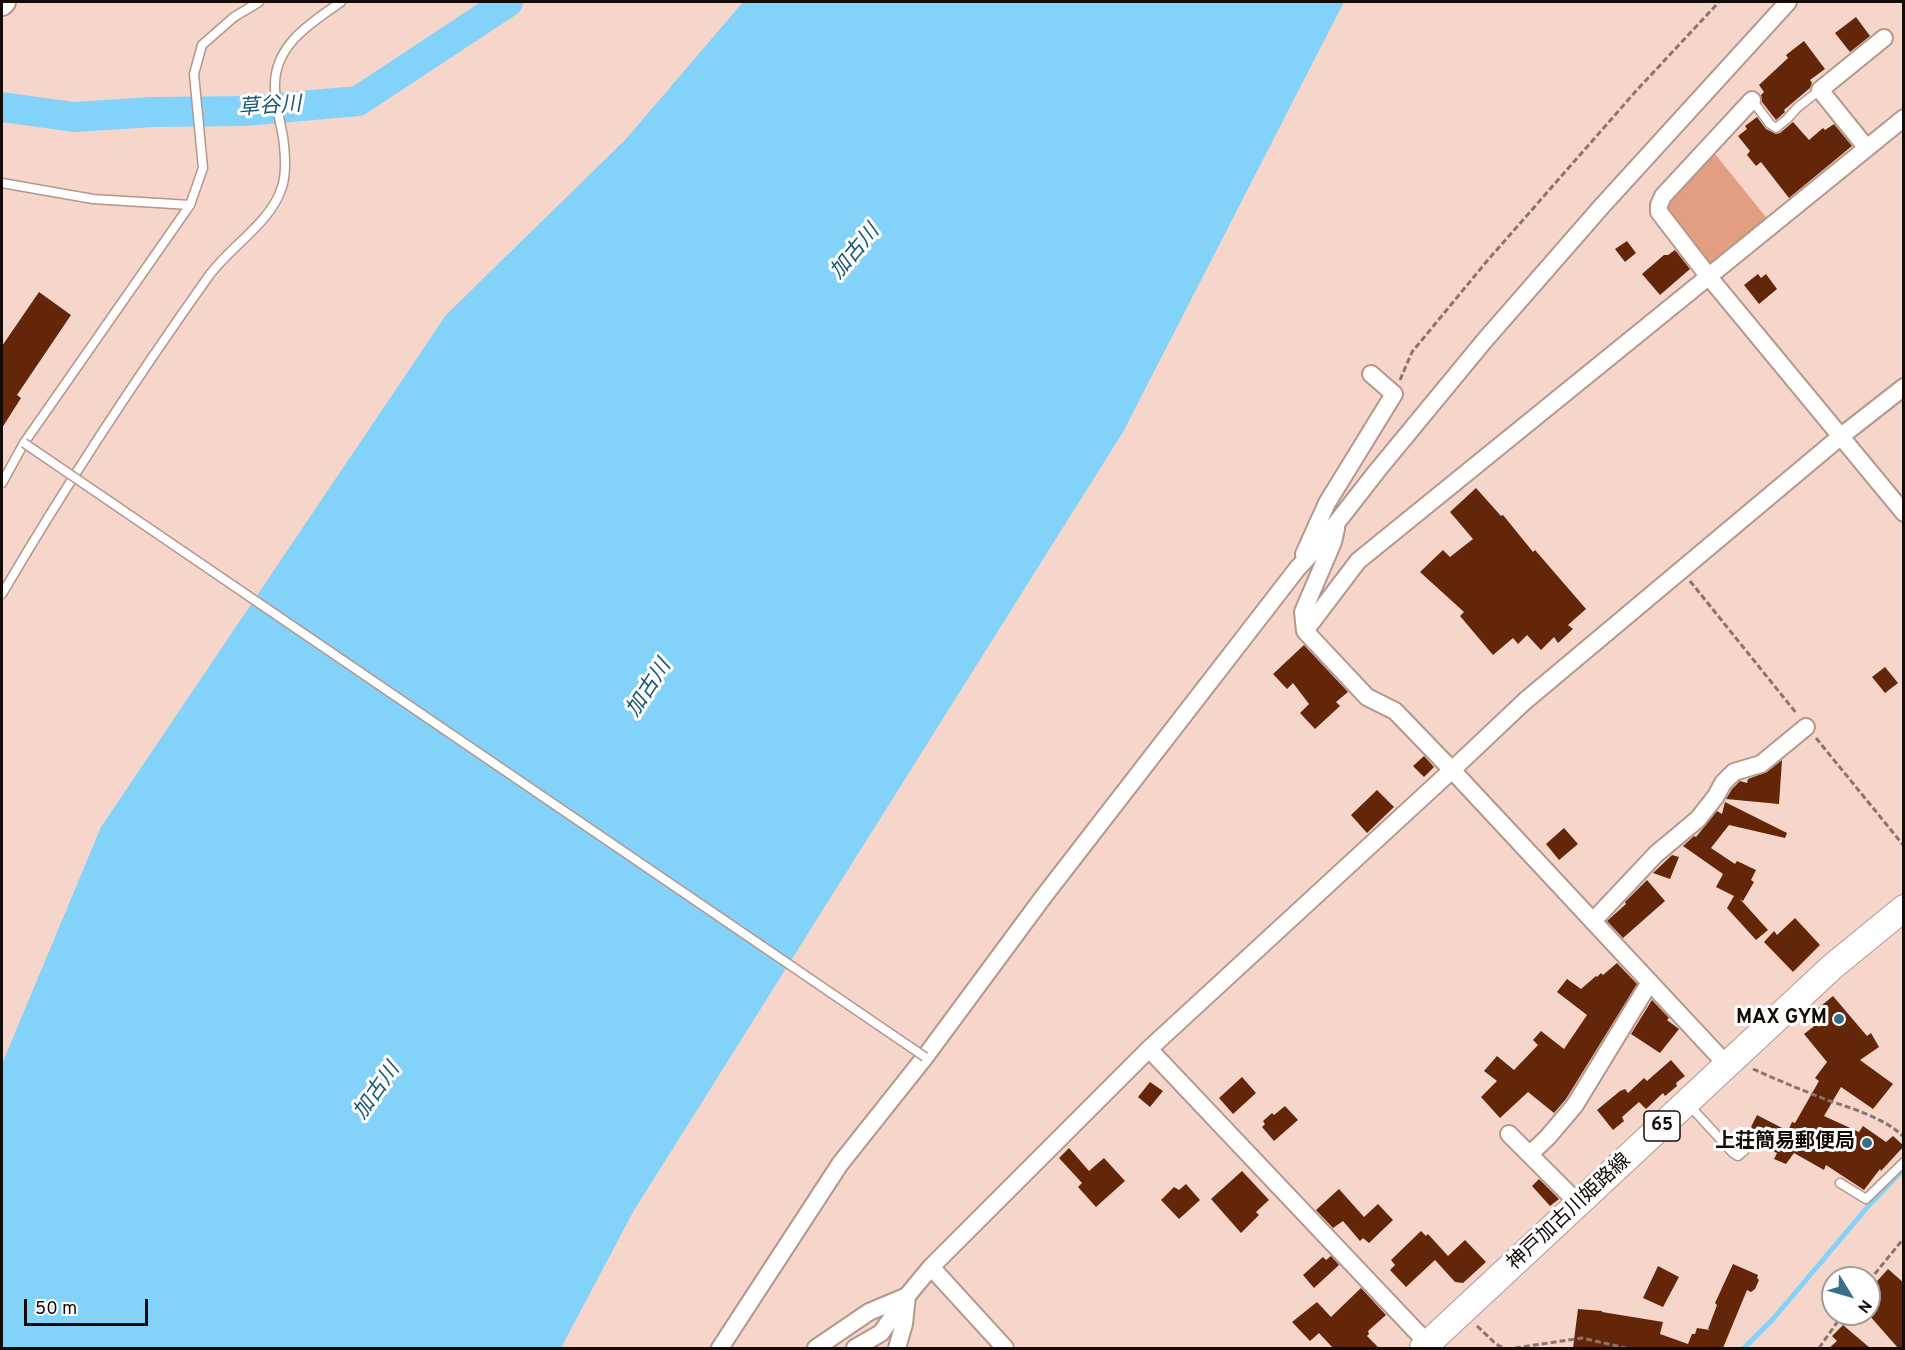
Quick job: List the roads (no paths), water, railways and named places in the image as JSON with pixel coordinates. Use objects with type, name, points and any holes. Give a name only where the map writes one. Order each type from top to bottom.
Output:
[{"type":"main road","name":"神戸加古川姫路線","points":[[1428,1347],[1832,967],[1904,908]]},
{"type":"street","points":[[720,1348],[840,1164],[924,1057],[1051,886],[1298,569],[1485,340],[1602,206],[1788,2]]},
{"type":"street","points":[[1866,147],[1820,90],[1884,38]]},
{"type":"street","points":[[1752,100],[1663,196],[1659,212],[1709,277],[1904,513]]},
{"type":"street","points":[[1305,631],[1358,561],[1904,118]]},
{"type":"street","points":[[1298,569],[1327,503],[1394,394],[1371,374]]},
{"type":"street","points":[[855,1348],[881,1333],[907,1296],[931,1268],[1149,1049],[1525,701],[1840,437],[1904,387]]},
{"type":"street","points":[[1337,522],[1333,542],[1304,612],[1305,631],[1367,697],[1395,711],[1650,982],[1732,1061]]},
{"type":"street","points":[[1593,921],[1656,854],[1698,819],[1723,783],[1734,772],[1761,764],[1806,727]]},
{"type":"street","points":[[1530,1154],[1575,1105],[1650,982]]},
{"type":"street","points":[[1149,1049],[1428,1347]]},
{"type":"street","points":[[1509,1134],[1579,1204]]},
{"type":"street","points":[[931,1268],[1005,1348]]},
{"type":"street","points":[[816,1348],[869,1312],[907,1296]]},
{"type":"street","points":[[897,1348],[904,1324],[907,1296]]},
{"type":"lane","points":[[2,483],[24,443],[190,205],[203,168],[194,74],[202,45],[234,17],[259,2]]},
{"type":"lane","points":[[2,594],[53,506],[187,307],[211,273],[266,217],[282,187],[285,166],[284,144],[274,84],[277,66],[287,46],[311,23],[341,2]]},
{"type":"lane","points":[[1752,100],[1770,124],[1776,128],[1820,90]]},
{"type":"lane","points":[[2,183],[93,199],[190,205]]},
{"type":"lane","points":[[24,443],[924,1057]]},
{"type":"lane","points":[[1687,1103],[1733,1153],[1738,1156],[1744,1151]]},
{"type":"lane","points":[[1840,1183],[1866,1199],[1904,1161]]},
{"type":"water","name":"加古川","points":[[743,2],[1344,2],[1123,432],[633,1212],[561,1348],[2,1348],[2,1064],[101,827],[446,315],[626,139]]},
{"type":"waterway","name":"草谷川","points":[[2,107],[74,117],[153,112],[245,111],[358,101],[508,2]]},
{"type":"waterway","points":[[1744,1348],[1773,1319],[1871,1203],[1904,1169]]},
{"type":"place","name":"MAX GYM","points":[[1839,1019]]},
{"type":"place","name":"上荘簡易郵便局","points":[[1867,1143]]}]
